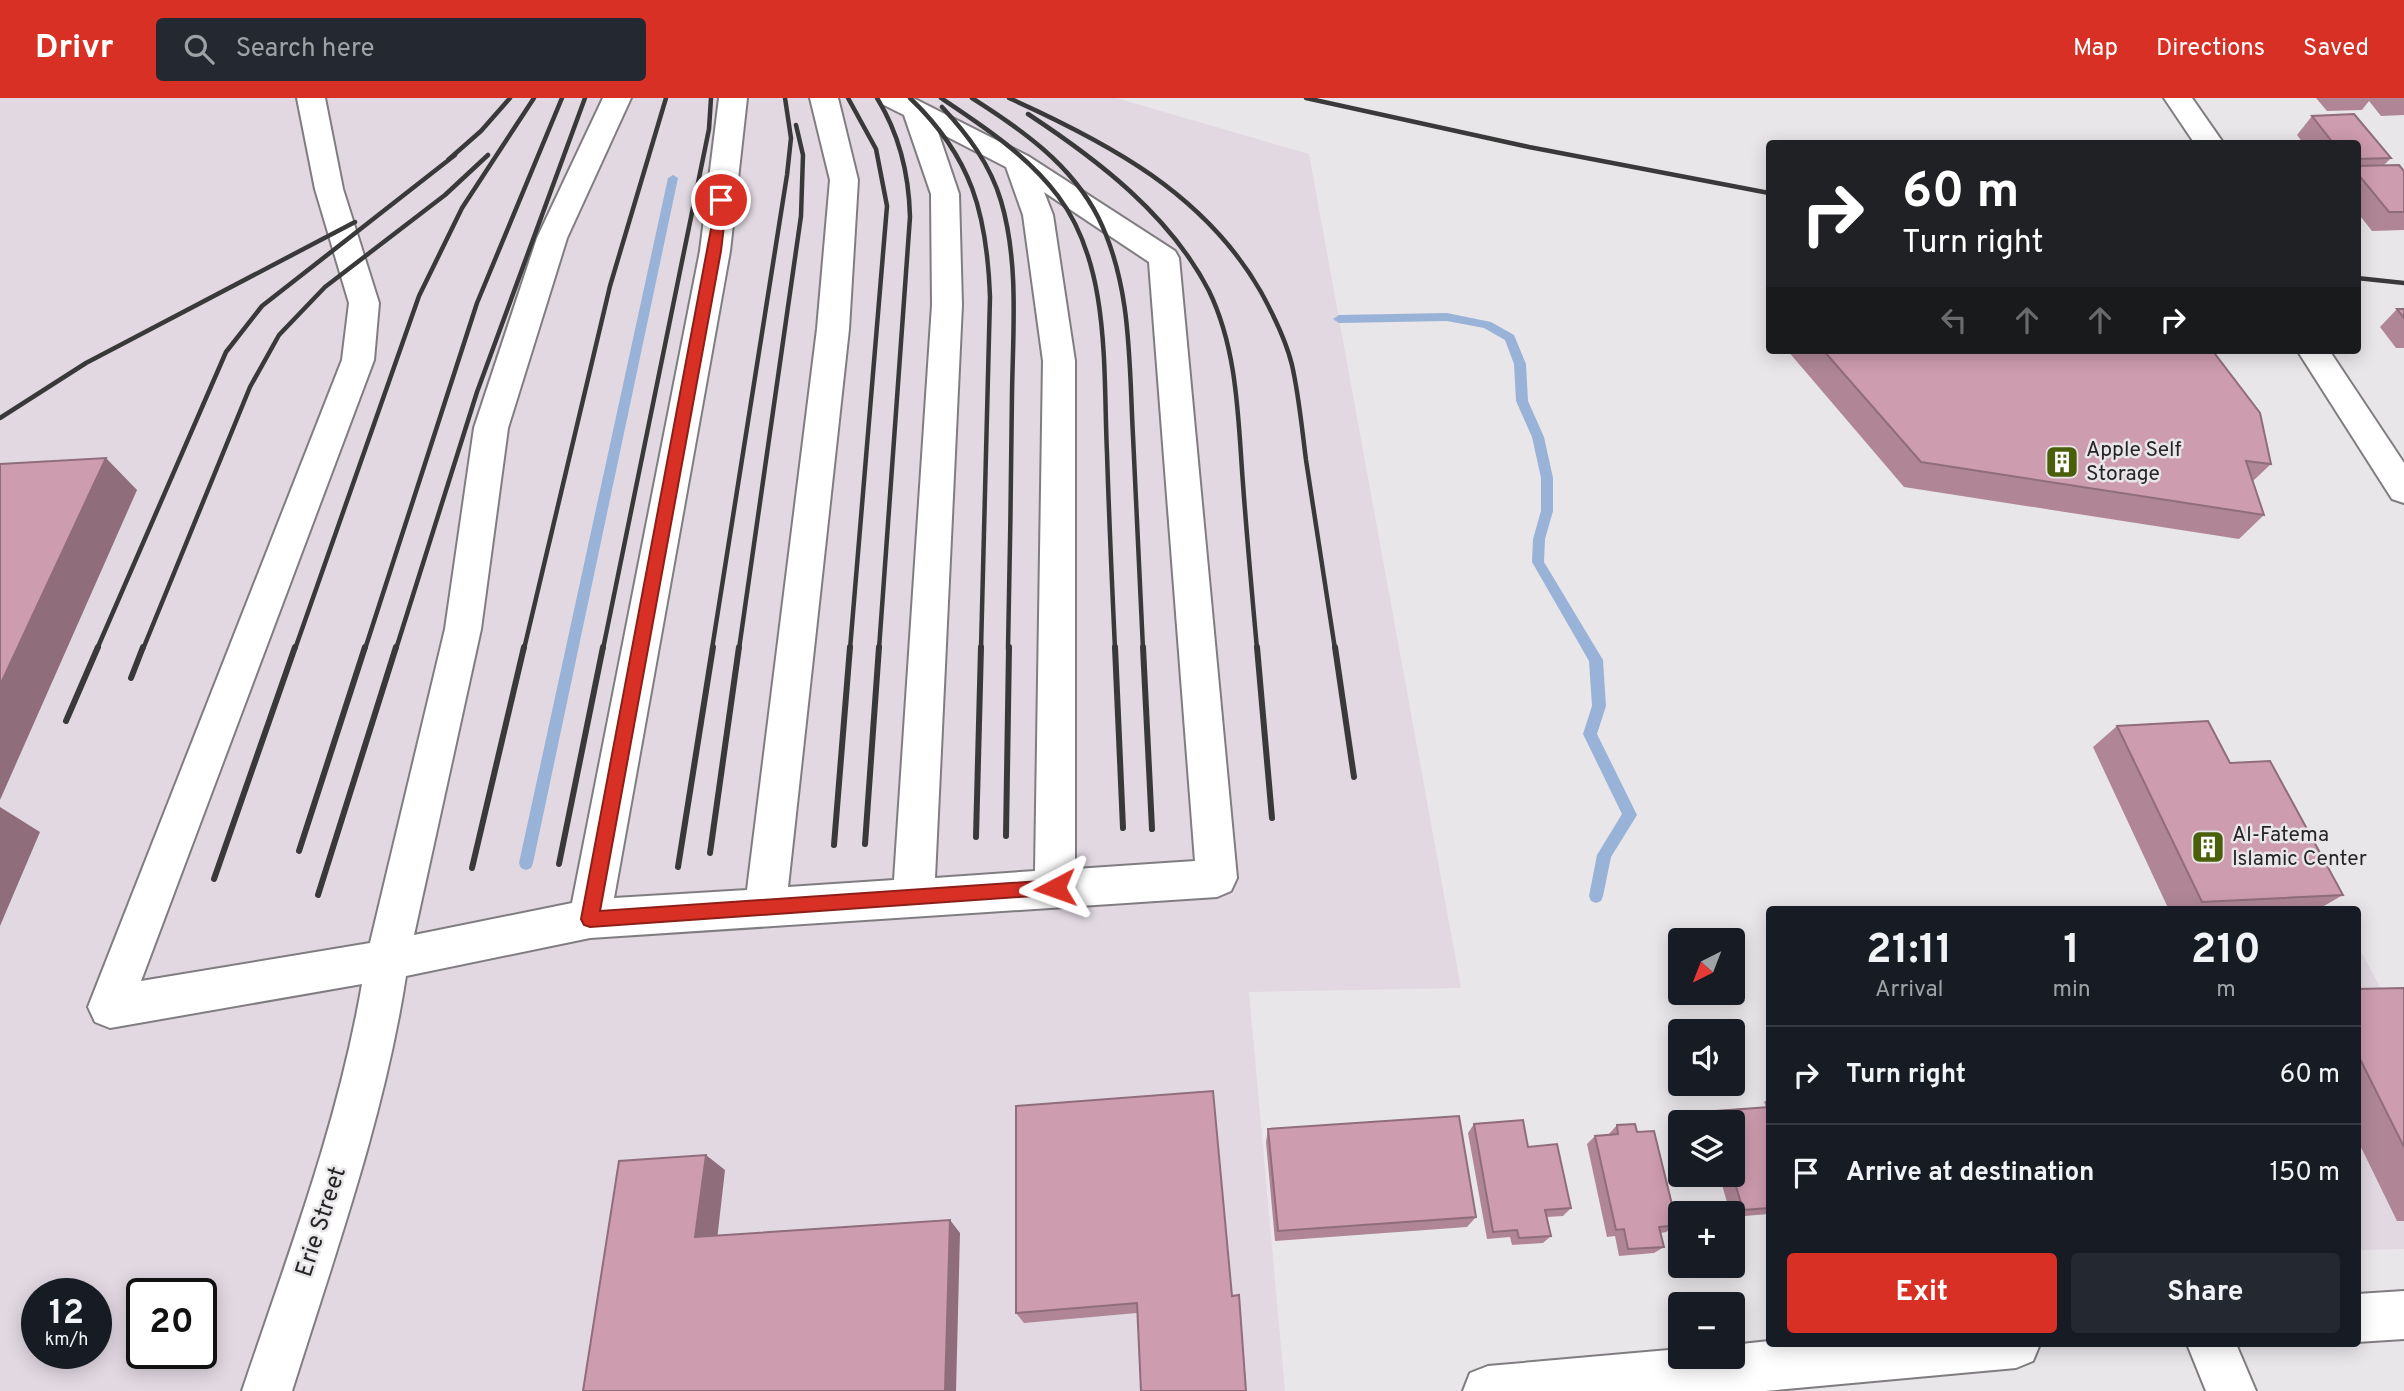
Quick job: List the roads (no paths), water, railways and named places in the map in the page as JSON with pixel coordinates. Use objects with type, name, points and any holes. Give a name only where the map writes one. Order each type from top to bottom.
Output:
[{"type":"street","points":[[311,98],[329,189],[364,303],[358,360],[110,1007],[387,960],[590,919],[1217,878],[1164,258],[1018,162],[904,104]]},
{"type":"street","name":"Erie Street","points":[[267,1391],[339,1168],[372,1052],[387,960],[463,629],[491,428],[552,238],[617,98]]},
{"type":"street","points":[[590,919],[715,251],[733,98]]},
{"type":"street","points":[[765,907],[833,329],[845,180],[824,98]]},
{"type":"street","points":[[2178,98],[2207,140]]},
{"type":"street","points":[[904,104],[945,194],[947,305],[913,898]]},
{"type":"street","points":[[1018,162],[1038,215],[1059,361],[1055,888]]},
{"type":"street","points":[[2316,354],[2404,490]]},
{"type":"street","points":[[2361,1318],[2404,1315]]},
{"type":"street","points":[[1488,1391],[1982,1347]]},
{"type":"street","points":[[2212,1347],[2231,1391]]},
{"type":"waterway","points":[[526,863],[673,178]]},
{"type":"waterway","points":[[1339,319],[1447,317],[1487,325],[1510,338],[1520,364],[1522,401],[1538,437],[1547,478],[1547,511],[1539,539],[1538,562],[1596,660],[1599,706],[1590,734],[1630,815],[1604,855],[1596,896]]},
{"type":"railway","points":[[448,160],[481,131],[510,98]]},
{"type":"railway","points":[[295,649],[419,296],[462,208],[534,98]]},
{"type":"railway","points":[[365,649],[477,303],[562,98]]},
{"type":"railway","points":[[396,649],[477,392],[585,98]]},
{"type":"railway","points":[[524,649],[610,286],[666,98]]},
{"type":"railway","points":[[603,649],[709,129],[711,98]]},
{"type":"railway","points":[[712,649],[787,175],[791,138],[785,98]]},
{"type":"railway","points":[[848,98],[876,149],[887,206],[850,649]]},
{"type":"railway","points":[[877,98],[892,126],[902,155],[908,185],[910,217],[879,649]]},
{"type":"railway","points":[[910,98],[931,120],[962,165],[980,213],[985,239],[990,297],[981,649]]},
{"type":"railway","points":[[941,98],[1004,142],[1033,167],[1058,196],[1075,224],[1087,254],[1096,286],[1104,354],[1115,649]]},
{"type":"railway","points":[[972,98],[1009,122],[1059,164],[1087,198],[1109,243],[1127,325],[1143,649]]},
{"type":"railway","points":[[1009,98],[1118,153],[1183,199],[1238,257],[1261,292],[1283,337],[1294,377],[1335,649]]},
{"type":"railway","points":[[1306,98],[1529,147],[1766,192]]},
{"type":"railway","points":[[942,107],[969,139],[991,175],[1007,224],[1013,272],[1008,649]]},
{"type":"railway","points":[[1028,114],[1106,170],[1153,214],[1193,263],[1219,314],[1231,361],[1238,410],[1257,649]]},
{"type":"railway","points":[[739,649],[801,216],[803,155],[796,125]]},
{"type":"railway","points":[[97,649],[226,352],[262,306],[455,155]]},
{"type":"railway","points":[[143,649],[250,387],[279,335],[325,287],[445,195],[488,155]]},
{"type":"railway","points":[[0,418],[86,363],[355,222]]},
{"type":"railway","points":[[2361,278],[2404,283]]},
{"type":"railway","points":[[66,721],[98,647]]},
{"type":"railway","points":[[131,678],[143,647]]},
{"type":"railway","points":[[214,879],[295,647]]},
{"type":"railway","points":[[299,851],[365,647]]},
{"type":"railway","points":[[318,895],[396,647]]},
{"type":"railway","points":[[472,868],[524,647]]},
{"type":"railway","points":[[559,864],[603,647]]},
{"type":"railway","points":[[678,867],[713,647]]},
{"type":"railway","points":[[710,853],[739,647]]},
{"type":"railway","points":[[834,845],[850,647]]},
{"type":"railway","points":[[865,844],[879,647]]},
{"type":"railway","points":[[976,837],[981,647]]},
{"type":"railway","points":[[1006,836],[1009,647]]},
{"type":"railway","points":[[1115,647],[1123,828]]},
{"type":"railway","points":[[1143,647],[1152,829]]},
{"type":"railway","points":[[1257,647],[1272,818]]},
{"type":"railway","points":[[1335,647],[1354,777]]},
{"type":"place","name":"Apple Self Storage","points":[[2062,462]]},
{"type":"place","name":"Al-Fatema Islamic Center","points":[[2208,847]]}]
